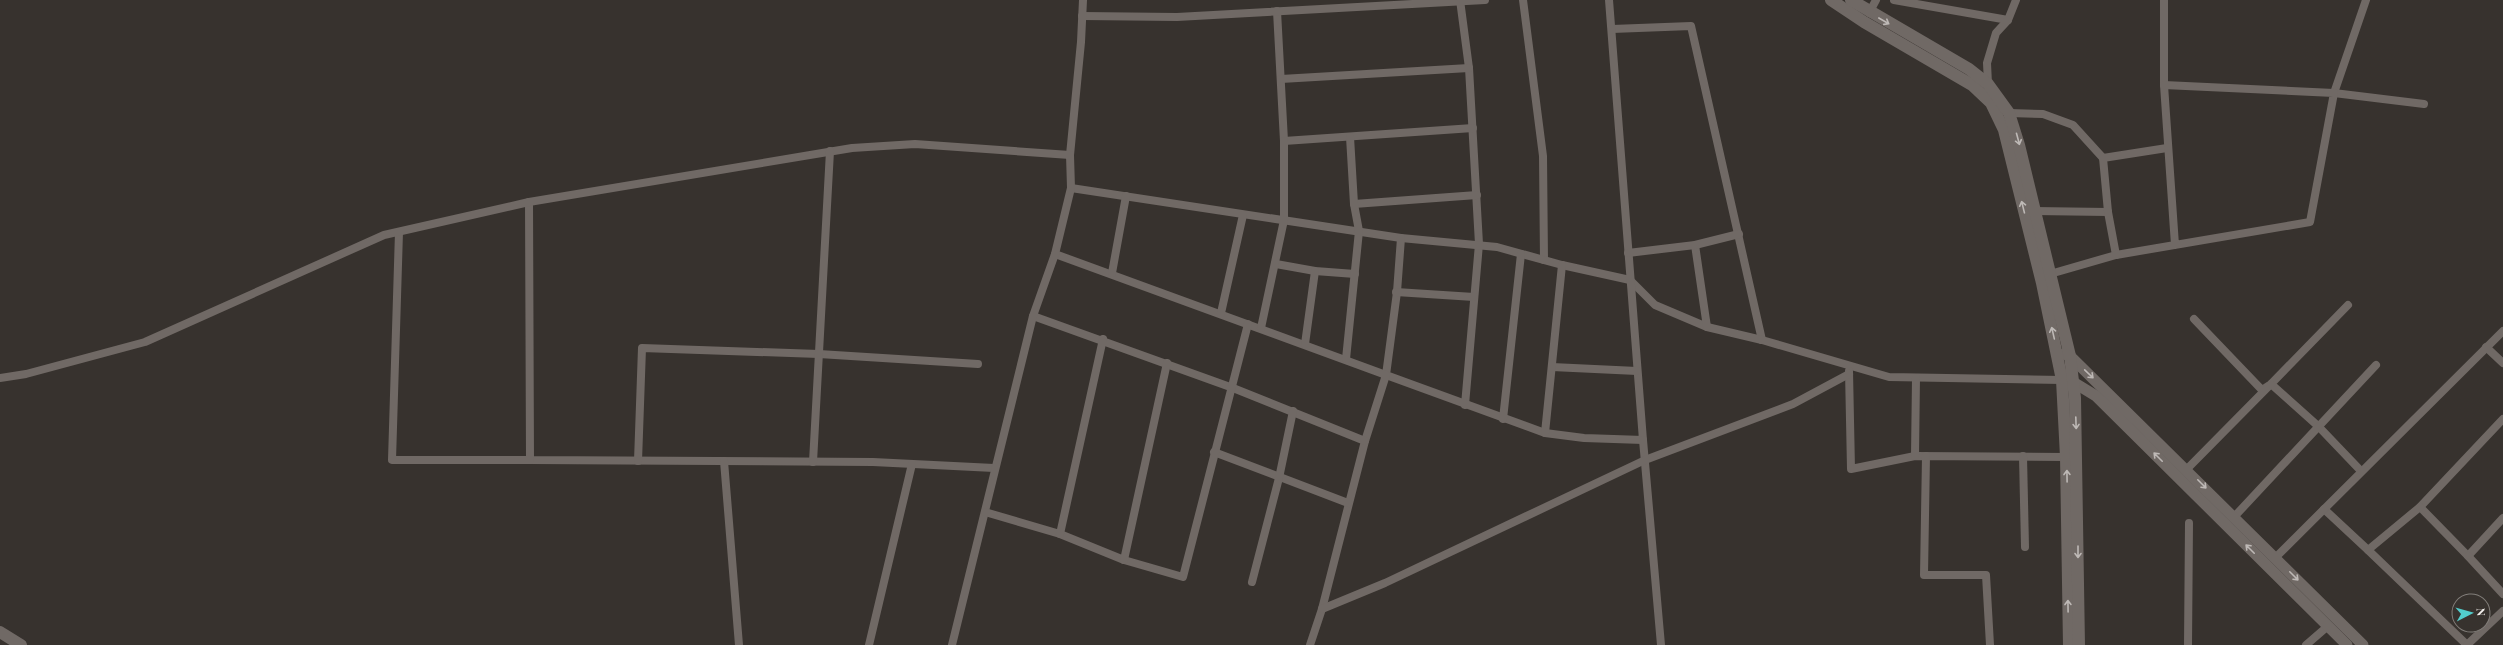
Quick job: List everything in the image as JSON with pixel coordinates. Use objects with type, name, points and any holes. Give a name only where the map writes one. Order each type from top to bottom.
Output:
[{"type":"main road","points":[[1831,0],[1864,22],[1958,75],[1991,103],[2004,130],[2058,353],[2068,382],[2077,458],[2079,645]]},
{"type":"main road","points":[[1851,0],[1870,13],[1969,69],[1988,84],[2009,113],[2019,145],[2070,356],[2066,457],[2069,645]]},
{"type":"main road","points":[[0,632],[21,645]]},
{"type":"street","points":[[952,645],[985,512],[994,468],[1033,316],[1055,254],[1071,188],[1070,155],[1083,0]]},
{"type":"street","points":[[1082,16],[1178,16],[1277,10],[1330,4],[1485,0]]},
{"type":"street","points":[[1523,0],[1543,156],[1544,260]]},
{"type":"street","points":[[1609,0],[1637,370],[1661,645]]},
{"type":"street","points":[[1870,13],[1876,0]]},
{"type":"street","points":[[1894,0],[2008,20]]},
{"type":"street","points":[[1988,84],[1988,63],[1996,33],[2008,20],[2016,0]]},
{"type":"street","points":[[2164,0],[2164,85],[2167,148],[2175,245]]},
{"type":"street","points":[[2050,274],[2116,255],[2310,222],[2334,93],[2366,0]]},
{"type":"street","points":[[1463,1],[1470,68],[1479,244],[1465,405]]},
{"type":"street","points":[[1261,328],[1276,264],[1284,220],[1284,141],[1277,10]]},
{"type":"street","points":[[1612,29],[1691,26],[1762,340]]},
{"type":"street","points":[[1281,79],[1470,68]]},
{"type":"street","points":[[2164,85],[2334,93],[2424,104]]},
{"type":"street","points":[[2009,113],[2043,114],[2073,124],[2103,158],[2108,212],[2116,255]]},
{"type":"street","points":[[1284,141],[1473,128]]},
{"type":"street","points":[[1346,359],[1359,231],[1354,204],[1350,137]]},
{"type":"street","points":[[0,378],[26,374],[145,342],[384,234],[399,232],[529,202],[830,151],[915,144],[1070,155]]},
{"type":"street","points":[[2103,158],[2167,148]]},
{"type":"street","points":[[813,462],[830,151]]},
{"type":"street","points":[[1071,188],[1401,238],[1479,244],[1630,280],[1655,305],[1707,327],[1762,340],[1849,370],[1889,377],[2068,382],[2096,396],[2347,645]]},
{"type":"street","points":[[1354,204],[1477,195]]},
{"type":"street","points":[[1112,273],[1126,196]]},
{"type":"street","points":[[529,202],[530,460]]},
{"type":"street","points":[[2034,211],[2108,212]]},
{"type":"street","points":[[1221,313],[1243,215]]},
{"type":"street","points":[[399,232],[392,460],[813,462],[912,464],[994,468]]},
{"type":"street","points":[[1628,253],[1695,245],[1739,234]]},
{"type":"street","points":[[1310,645],[1322,609],[1365,441],[1386,375],[1401,238]]},
{"type":"street","points":[[1695,245],[1707,327]]},
{"type":"street","points":[[1055,254],[1112,273],[1346,359],[1465,405],[1545,433],[1584,438],[1643,440]]},
{"type":"street","points":[[1503,419],[1521,254]]},
{"type":"street","points":[[1276,264],[1315,271],[1355,274]]},
{"type":"street","points":[[1545,433],[1562,265]]},
{"type":"street","points":[[1305,344],[1315,271]]},
{"type":"street","points":[[1396,292],[1474,297]]},
{"type":"street","points":[[2187,469],[2348,305]]},
{"type":"street","points":[[1033,316],[1103,339],[1167,363],[1293,411],[1365,441]]},
{"type":"street","points":[[2194,319],[2262,390],[2271,384]]},
{"type":"street","points":[[985,512],[1060,534],[1124,560],[1183,577],[1214,452],[1233,388],[1248,324]]},
{"type":"street","points":[[2276,558],[2503,330]]},
{"type":"street","points":[[1060,534],[1103,339]]},
{"type":"street","points":[[2486,347],[2503,363]]},
{"type":"street","points":[[638,461],[642,348],[819,354],[978,364]]},
{"type":"street","points":[[2058,353],[2070,356],[2187,469],[2364,645]]},
{"type":"street","points":[[1124,560],[1167,363]]},
{"type":"street","points":[[2234,517],[2376,365]]},
{"type":"street","points":[[1552,368],[1637,370]]},
{"type":"street","points":[[1849,370],[1851,469],[1915,456],[2066,457]]},
{"type":"street","points":[[1322,609],[1385,583],[1645,460],[1793,404],[1849,370]]},
{"type":"street","points":[[1915,456],[1916,378]]},
{"type":"street","points":[[2271,384],[2318,426],[2362,471]]},
{"type":"street","points":[[1252,582],[1279,478],[1293,411]]},
{"type":"street","points":[[2368,550],[2420,507],[2503,419]]},
{"type":"street","points":[[1214,452],[1348,503]]},
{"type":"street","points":[[1926,456],[1924,575],[1986,575],[1990,645]]},
{"type":"street","points":[[2023,456],[2025,547]]},
{"type":"street","points":[[724,462],[739,645]]},
{"type":"street","points":[[869,645],[912,464]]},
{"type":"street","points":[[2420,507],[2503,594]]},
{"type":"street","points":[[2324,509],[2468,645],[2503,611]]},
{"type":"street","points":[[2468,556],[2503,518]]},
{"type":"street","points":[[2188,645],[2189,523]]},
{"type":"street","points":[[2306,645],[2328,626]]}]
